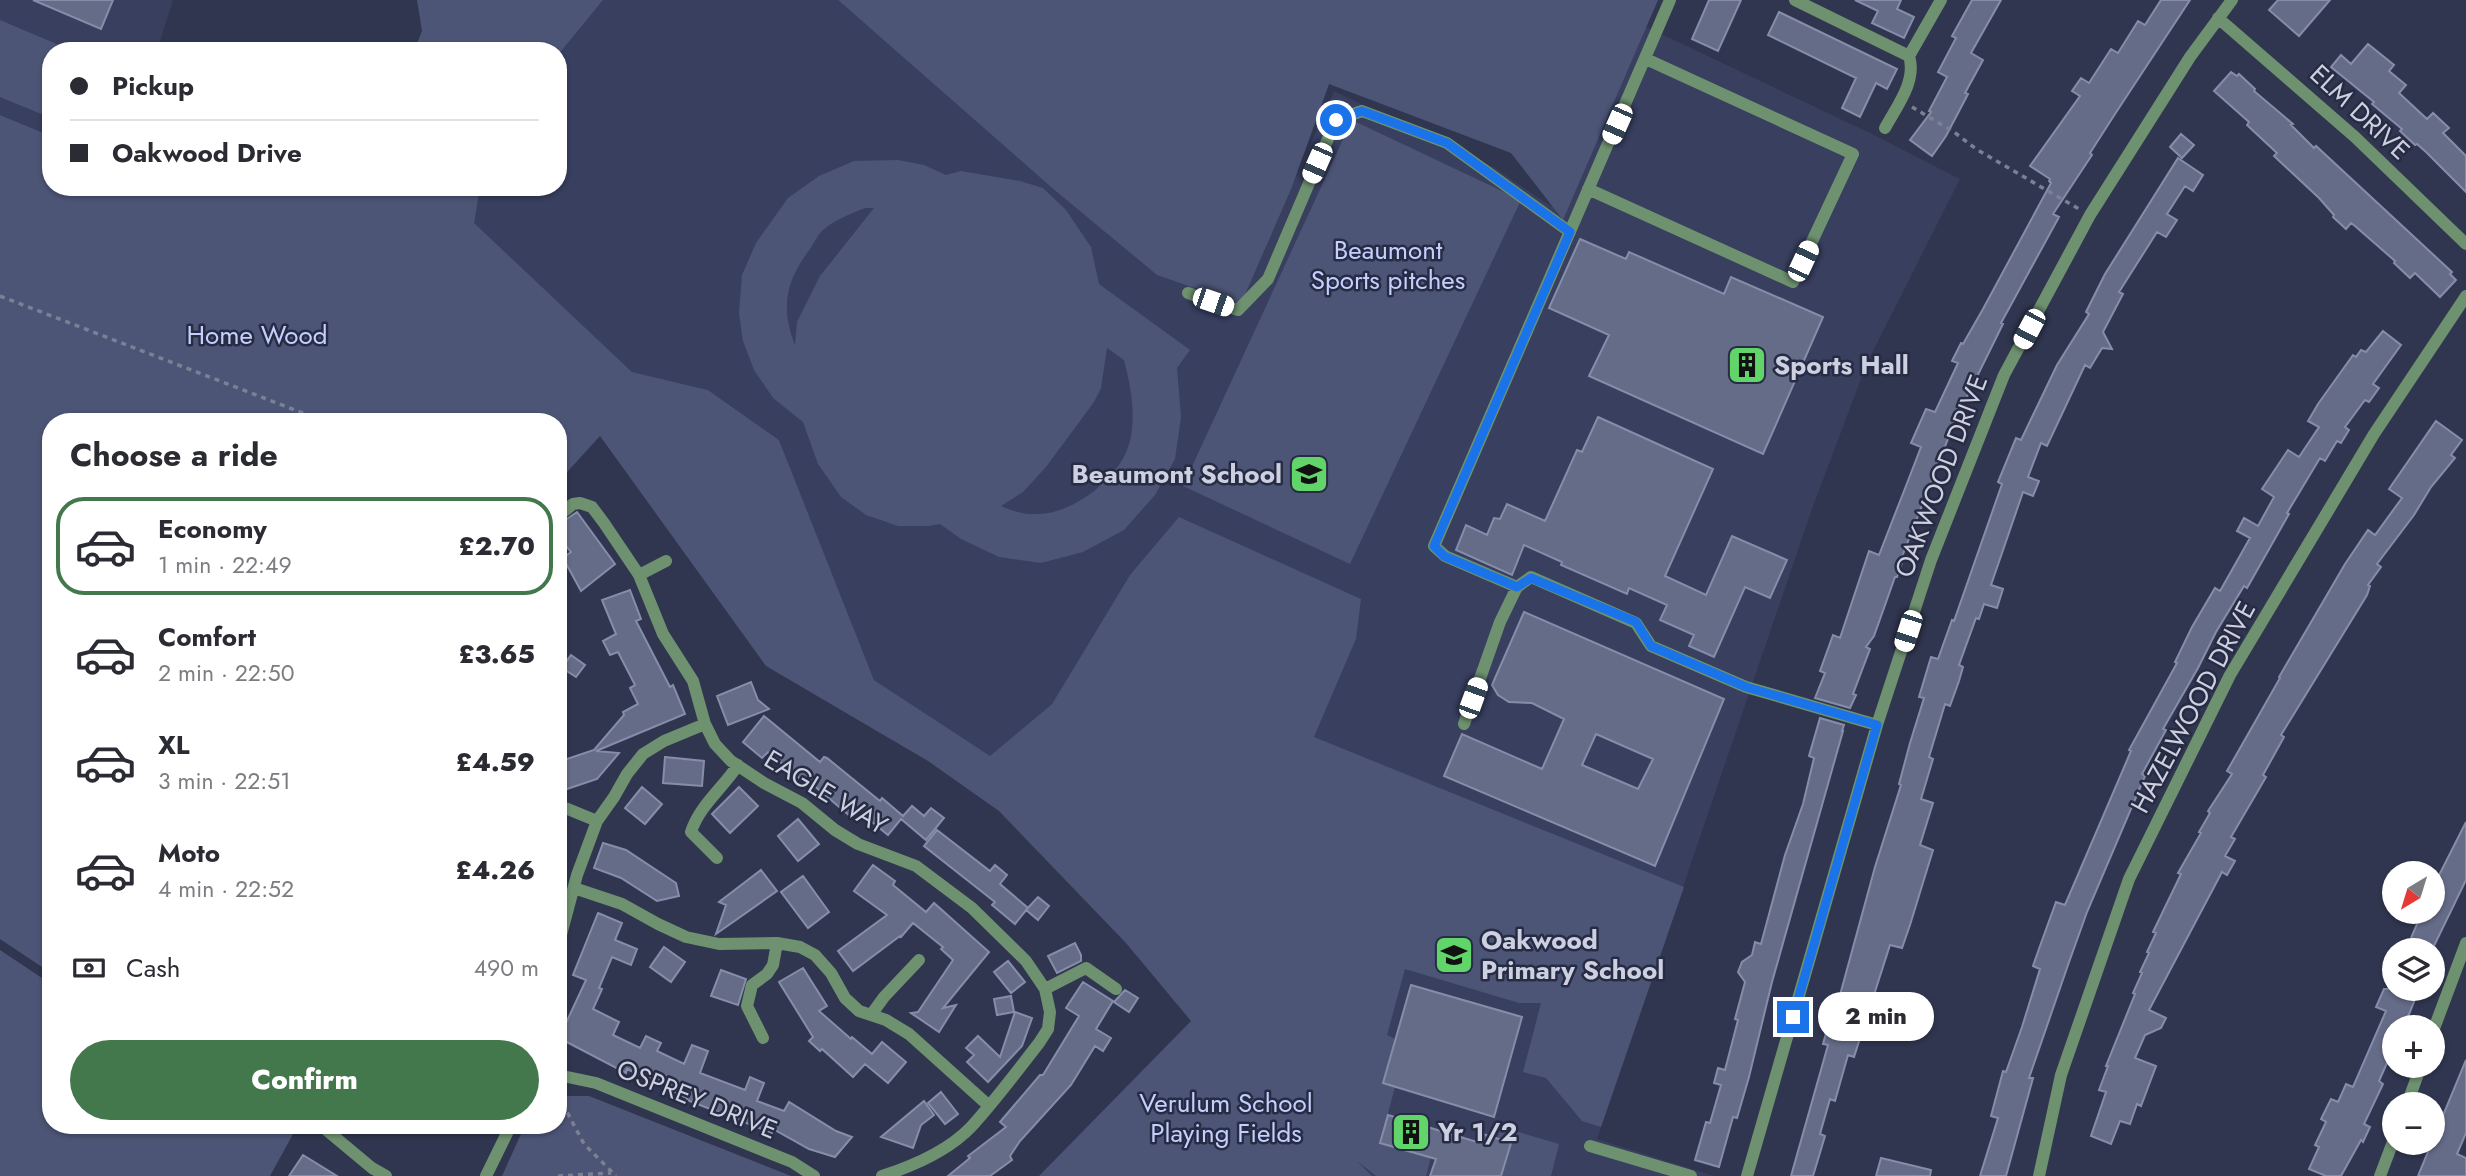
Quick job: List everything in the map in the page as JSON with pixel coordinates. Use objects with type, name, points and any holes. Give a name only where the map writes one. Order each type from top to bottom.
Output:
[{"type":"street","points":[[1517,587],[1444,556],[1434,546],[1670,0]]},
{"type":"street","points":[[1795,0],[1909,56]]},
{"type":"street","points":[[1885,128],[1912,75],[1909,56],[1941,0]]},
{"type":"street","name":"OAKWOOD DRIVE","points":[[1747,1176],[1877,725],[1931,560],[2004,375],[2090,215],[2190,57],[2232,0]]},
{"type":"street","name":"ELM DRIVE","points":[[2218,18],[2355,136],[2466,244]]},
{"type":"street","points":[[1588,189],[1793,282],[1853,154],[1646,59]]},
{"type":"street","points":[[1188,293],[1238,310],[1268,279],[1336,120],[1362,111],[1447,143],[1570,232]]},
{"type":"street","name":"HAZELWOOD DRIVE","points":[[2039,1176],[2061,1075],[2129,879],[2230,675],[2374,434],[2466,296]]},
{"type":"street","name":"EAGLE WAY","points":[[567,509],[580,503],[592,507],[639,575],[663,634],[693,681],[705,724],[715,744],[738,765],[764,783],[802,803],[835,830],[858,844],[916,866],[972,908],[1026,961],[1045,989],[1050,1012],[1048,1029],[970,1128],[948,1145],[907,1168],[882,1176]]},
{"type":"street","points":[[639,575],[666,561]]},
{"type":"street","points":[[1464,724],[1500,622],[1517,587],[1531,578],[1636,622],[1651,646],[1746,687],[1877,725]]},
{"type":"street","points":[[567,913],[597,821],[626,774],[643,754],[664,741],[705,724]]},
{"type":"street","points":[[717,858],[691,832],[696,817],[738,765]]},
{"type":"street","points":[[567,809],[597,821]]},
{"type":"street","points":[[574,888],[622,904],[658,925],[686,937],[719,944],[777,943],[800,947],[815,954],[831,973],[845,999],[859,1011],[886,1020],[909,1034],[988,1105]]},
{"type":"street","points":[[763,1038],[747,1006],[752,985],[768,974],[773,965],[777,943]]},
{"type":"street","points":[[2439,1015],[2466,943]]},
{"type":"street","points":[[872,1015],[884,997],[919,960]]},
{"type":"street","points":[[1045,989],[1086,968],[1116,989]]},
{"type":"street","name":"OSPREY DRIVE","points":[[567,1077],[596,1083],[792,1162],[814,1176]]},
{"type":"street","points":[[331,1134],[372,1168],[386,1176]]},
{"type":"street","points":[[486,1176],[507,1134]]},
{"type":"street","points":[[1590,1146],[1690,1176]]},
{"type":"street","points":[[2380,1176],[2388,1155]]},
{"type":"path","points":[[1901,100],[1954,132],[1976,149],[2090,215]]},
{"type":"path","points":[[0,296],[303,413]]},
{"type":"path","points":[[567,1112],[584,1144],[613,1174]]},
{"type":"path","points":[[558,1176],[613,1174]]},
{"type":"shaded area","points":[[0,0],[173,0],[160,42],[42,42],[42,132],[0,115]]},
{"type":"shaded area","name":"Beaumont School","points":[[603,0],[838,0],[1051,187],[1241,303],[1334,91],[1493,167],[1552,207],[1638,23],[1870,133],[1960,179],[1867,363],[1812,509],[1597,1139],[1714,1176],[1371,1176],[1322,1130],[1314,737],[1356,639],[1130,575],[1052,704],[990,757],[874,680],[779,440],[708,390],[632,372],[473,223],[478,196],[567,196],[567,44]]},
{"type":"green space","points":[[417,0],[603,0],[567,44],[418,42],[422,31]]},
{"type":"green space","points":[[838,0],[1658,0],[1563,220],[1511,153],[1329,84],[1292,187],[1241,304],[1157,275],[1051,187]]},
{"type":"green space","points":[[0,20],[52,42],[42,42],[42,114],[0,97]]},
{"type":"green space","points":[[0,115],[42,132],[42,196],[478,196],[474,223],[632,372],[708,390],[779,440],[874,680],[990,756],[1052,704],[1130,575],[1179,517],[1361,599],[1356,639],[1314,737],[1684,887],[1601,1127],[1582,1121],[1546,1078],[1523,1072],[1541,1003],[1519,1003],[1405,969],[1387,1035],[1395,1039],[1383,1083],[1395,1087],[1380,1143],[1431,1157],[1426,1176],[1376,1176],[1357,1161],[1372,1176],[1039,1176],[1191,1021],[1126,943],[999,811],[928,761],[766,666],[600,436],[567,472],[567,413],[42,413],[42,967],[0,939]]},
{"type":"green space","name":"Beaumont Sports pitches","points":[[1352,120],[1521,200],[1350,564],[1183,486]]},
{"type":"green space","points":[[898,160],[924,165],[946,175],[961,171],[1020,181],[1043,188],[1066,210],[1091,247],[1099,284],[1190,350],[1177,368],[1181,417],[1175,459],[1155,495],[1124,530],[1083,552],[1041,563],[999,557],[961,539],[940,524],[898,526],[866,515],[841,497],[818,464],[803,422],[773,398],[754,370],[743,341],[739,313],[742,275],[756,243],[788,198],[819,176],[854,161]],"holes":[[[865,208],[874,208],[820,276],[797,322],[795,345],[787,306],[795,272],[822,231],[837,220]],[[1107,348],[1124,360],[1132,400],[1130,441],[1117,467],[1094,491],[1066,508],[1033,514],[1001,506],[1023,492],[1046,467],[1094,402],[1101,388]]]},
{"type":"green space","points":[[0,950],[42,978],[42,1134],[293,1134],[270,1176],[0,1176]]},
{"type":"green space","points":[[567,1096],[589,1096],[791,1176],[502,1176],[521,1134],[567,1134]]},
{"type":"green space","points":[[1501,1127],[1559,1144],[1551,1176],[1501,1176],[1497,1138]]},
{"type":"building","points":[[33,0],[113,0],[101,29]]},
{"type":"building","points":[[1709,0],[1741,0],[1718,51],[1692,39]]},
{"type":"building","points":[[1855,0],[1901,0],[1897,9],[1914,17],[1904,38],[1872,23],[1878,11]]},
{"type":"building","points":[[1972,0],[2001,0],[1971,53],[1983,60],[1965,93],[1968,94],[1932,156],[1910,140],[1931,112],[1929,111],[1947,77],[1938,72],[1956,38],[1952,36]]},
{"type":"building","points":[[2161,0],[2190,0],[2053,214],[2059,217],[2001,323],[2003,324],[1955,421],[1874,636],[1866,647],[1870,649],[1850,708],[1815,698],[1825,673],[1820,671],[1833,635],[1840,638],[1869,551],[1879,555],[1921,447],[1911,443],[1926,409],[1935,412],[1958,363],[1952,361],[1961,343],[1963,344],[1983,309],[2051,183],[2050,179],[2030,166],[2080,96],[2072,91],[2081,78],[2089,83],[2111,49],[2118,53],[2138,21],[2145,25]]},
{"type":"building","points":[[2278,0],[2330,0],[2299,36],[2269,10]]},
{"type":"building","points":[[1779,12],[1897,69],[1887,89],[1876,83],[1860,117],[1842,108],[1856,78],[1768,35]]},
{"type":"building","points":[[2368,44],[2394,65],[2389,71],[2406,85],[2399,93],[2427,119],[2433,113],[2449,128],[2443,133],[2466,156],[2466,192],[2426,152],[2400,131],[2402,129],[2372,104],[2374,102],[2331,67],[2341,55],[2351,64]]},
{"type":"building","points":[[2231,72],[2237,76],[2239,74],[2254,91],[2293,124],[2291,125],[2314,148],[2316,146],[2452,272],[2450,274],[2456,280],[2440,297],[2415,273],[2410,278],[2395,261],[2351,223],[2346,229],[2319,198],[2274,156],[2277,153],[2247,125],[2249,122],[2214,91]]},
{"type":"building","points":[[2181,134],[2194,145],[2182,158],[2170,147]]},
{"type":"building","points":[[2178,158],[2203,175],[2193,191],[2185,186],[2167,214],[2177,220],[2166,237],[2157,232],[2119,292],[2123,294],[2103,332],[2112,349],[2102,348],[2090,368],[2085,365],[2047,446],[2041,443],[2028,477],[2039,481],[2033,496],[2023,492],[1991,585],[2003,589],[1997,608],[1984,604],[1979,619],[1976,618],[1959,665],[1963,667],[1959,681],[1950,706],[1945,704],[1929,757],[1933,759],[1921,799],[1933,803],[1920,845],[1933,850],[1910,925],[1902,948],[1890,945],[1854,1057],[1848,1055],[1835,1101],[1830,1099],[1820,1134],[1825,1136],[1813,1176],[1791,1176],[1828,1045],[1823,1044],[1834,1005],[1837,1006],[1875,867],[1901,785],[1899,784],[1924,698],[1919,697],[1931,657],[1938,659],[1952,620],[1954,621],[2002,484],[1998,482],[2016,438],[2021,440],[2057,365],[2089,314],[2086,312],[2105,274]]},
{"type":"building","points":[[1580,239],[1626,259],[1629,252],[1724,294],[1731,277],[1823,317],[1763,454],[1589,376],[1609,335],[1549,308]]},
{"type":"building","points":[[2383,331],[2401,345],[2373,384],[2379,388],[2369,402],[2365,400],[2345,427],[2349,430],[2341,443],[2337,441],[2325,461],[2320,458],[2247,588],[2244,586],[2216,632],[2163,729],[2166,730],[2142,774],[2145,776],[2087,912],[2068,965],[2029,1078],[2033,1078],[2006,1176],[1980,1176],[1998,1118],[1991,1116],[2003,1071],[2006,1072],[2022,1027],[2040,969],[2033,966],[2056,902],[2065,905],[2131,751],[2129,750],[2177,663],[2175,662],[2192,627],[2215,588],[2220,591],[2250,538],[2237,531],[2244,518],[2258,526],[2274,497],[2262,489],[2288,450],[2299,457],[2319,427],[2308,421],[2318,404],[2353,355],[2356,357],[2361,350],[2366,352]]},
{"type":"building","points":[[1598,417],[1713,469],[1665,576],[1706,595],[1732,536],[1787,560],[1770,598],[1745,587],[1714,657],[1689,646],[1694,635],[1660,620],[1667,605],[1629,588],[1627,594],[1561,565],[1562,562],[1524,545],[1512,575],[1456,550],[1466,525],[1487,535],[1494,518],[1500,519],[1507,504],[1545,521],[1577,450],[1582,452]]},
{"type":"building","points":[[2436,421],[2462,440],[2451,455],[2455,458],[2431,487],[2414,515],[2377,564],[2381,567],[2368,585],[2367,595],[2281,735],[2284,737],[2263,775],[2266,777],[2231,837],[2235,839],[2225,856],[2235,861],[2227,875],[2222,872],[2149,1010],[2166,1018],[2161,1028],[2145,1035],[2135,1058],[2156,1066],[2141,1106],[2137,1104],[2130,1124],[2120,1121],[2111,1144],[2091,1136],[2106,1092],[2099,1090],[2106,1066],[2135,994],[2133,993],[2142,973],[2140,972],[2156,933],[2153,932],[2181,874],[2178,873],[2201,833],[2199,832],[2210,813],[2208,811],[2232,774],[2227,771],[2345,564],[2368,530],[2375,535],[2402,498],[2389,489]]},
{"type":"building","points":[[577,512],[615,564],[581,591],[567,565],[567,555],[571,552],[567,547],[567,519]]},
{"type":"building","points":[[630,590],[641,619],[636,621],[670,687],[673,685],[685,714],[596,751],[619,753],[597,779],[567,789],[567,759],[594,750],[624,715],[623,712],[638,704],[630,688],[635,685],[618,652],[610,655],[603,641],[616,634],[602,600]]},
{"type":"building","points":[[1524,612],[1724,699],[1655,866],[1444,776],[1462,734],[1542,769],[1564,719],[1532,703],[1509,702],[1498,695],[1492,685]],"holes":[[[1596,734],[1653,759],[1638,789],[1582,765]]]},
{"type":"building","points":[[571,655],[585,665],[576,677],[567,671],[567,661]]},
{"type":"building","points":[[751,682],[758,700],[769,709],[728,725],[717,696]]},
{"type":"building","points":[[764,716],[820,762],[824,757],[827,758],[903,816],[912,806],[924,816],[931,808],[944,818],[926,840],[901,819],[888,835],[856,809],[850,816],[768,752],[762,758],[743,742]]},
{"type":"building","points":[[1820,718],[1844,725],[1843,731],[1772,982],[1749,1077],[1737,1118],[1733,1117],[1719,1167],[1695,1160],[1721,1085],[1714,1083],[1718,1068],[1725,1070],[1738,1020],[1735,1019],[1745,982],[1738,972],[1742,962],[1752,955],[1755,942],[1761,944],[1785,855],[1803,804],[1814,758],[1809,756]]},
{"type":"building","points":[[665,757],[704,761],[702,786],[663,783]]},
{"type":"building","points":[[642,787],[662,804],[645,824],[625,808]]},
{"type":"building","points":[[739,787],[758,806],[730,833],[712,814]]},
{"type":"building","points":[[798,819],[819,844],[798,861],[778,836]]},
{"type":"building","points":[[2466,822],[2466,880],[2445,923],[2445,863]]},
{"type":"building","points":[[937,830],[990,871],[995,865],[1007,875],[1000,884],[1028,908],[1015,924],[992,905],[995,902],[924,846]]},
{"type":"building","points":[[603,843],[626,850],[676,883],[679,896],[657,901],[621,878],[594,868]]},
{"type":"building","points":[[873,865],[895,881],[893,885],[926,912],[934,903],[989,952],[943,1008],[956,1005],[939,1032],[911,1013],[918,1012],[953,960],[941,949],[943,947],[913,923],[901,937],[853,971],[838,951],[887,915],[854,891]]},
{"type":"building","points":[[761,870],[777,891],[716,934],[726,905],[719,902]]},
{"type":"building","points":[[803,876],[829,912],[808,928],[781,892]]},
{"type":"building","points":[[1038,897],[1049,906],[1038,920],[1026,910]]},
{"type":"building","points":[[598,913],[622,923],[615,940],[637,949],[631,965],[612,957],[593,1009],[619,1022],[613,1035],[640,1048],[646,1036],[661,1043],[657,1051],[684,1064],[692,1045],[708,1051],[700,1073],[745,1090],[750,1077],[764,1083],[757,1101],[784,1111],[789,1102],[836,1131],[852,1137],[835,1157],[809,1149],[773,1129],[772,1133],[687,1100],[627,1069],[626,1073],[567,1042],[567,1021],[586,980],[573,975]]},
{"type":"building","points":[[2417,924],[2445,924],[2438,938],[2411,938]]},
{"type":"building","points":[[1075,943],[1081,961],[1057,973],[1048,956]]},
{"type":"building","points":[[664,947],[685,962],[671,982],[650,967]]},
{"type":"building","points":[[1008,961],[1025,982],[1011,993],[994,972]]},
{"type":"building","points":[[803,968],[827,1006],[819,1011],[872,1054],[882,1042],[906,1062],[888,1083],[865,1064],[853,1077],[809,1041],[813,1037],[779,982]]},
{"type":"building","points":[[721,970],[746,979],[738,1005],[711,996]]},
{"type":"building","points":[[1083,982],[1113,1001],[1096,1029],[1111,1038],[1103,1051],[1095,1046],[1071,1085],[1020,1141],[1010,1156],[1012,1160],[990,1176],[948,1176],[970,1158],[968,1156],[1006,1127],[1000,1122],[1040,1075],[1043,1075],[1079,1016],[1066,1008]]},
{"type":"building","points":[[1411,985],[1522,1017],[1494,1117],[1383,1083]]},
{"type":"building","points":[[1125,990],[1138,998],[1129,1012],[1114,1002]]},
{"type":"building","points":[[2382,994],[2382,1001],[2414,1001],[2409,1015],[2384,1015],[2386,1011],[2376,1007]]},
{"type":"building","points":[[1011,996],[1014,1012],[997,1015],[994,999]]},
{"type":"building","points":[[1015,1012],[1032,1018],[1022,1046],[988,1082],[967,1062],[974,1055],[966,1048],[978,1036],[1000,1057]]},
{"type":"building","points":[[2382,1020],[2382,1074],[2379,1081],[2383,1084],[2364,1124],[2370,1127],[2363,1142],[2361,1140],[2341,1176],[2326,1176],[2309,1169],[2319,1147],[2315,1145],[2326,1122],[2321,1119],[2331,1099],[2338,1102],[2346,1084],[2353,1087]]},
{"type":"building","points":[[2466,1060],[2466,1133],[2457,1154],[2466,1158],[2466,1176],[2418,1176],[2427,1155],[2445,1155],[2445,1111]]},
{"type":"building","points":[[941,1092],[958,1114],[945,1124],[928,1103]]},
{"type":"building","points":[[924,1101],[934,1115],[921,1125],[913,1148],[881,1137]]},
{"type":"building","points":[[1388,1115],[1477,1142],[1480,1133],[1511,1143],[1501,1176],[1430,1176],[1436,1159],[1380,1143]]},
{"type":"building","points":[[303,1155],[337,1176],[289,1176]]},
{"type":"building","points":[[1881,1158],[1931,1170],[1930,1176],[1876,1176]]},
{"type":"place","name":"Sports Hall","points":[[1747,365]]},
{"type":"place","name":"Beaumont School","points":[[1309,474]]},
{"type":"place","name":"Oakwood Primary School","points":[[1454,955]]},
{"type":"place","name":"Yr 1/2","points":[[1411,1132]]},
{"type":"route","points":[[1336,120],[1362,111],[1447,143],[1570,232],[1434,546],[1444,556],[1517,587],[1531,578],[1636,622],[1651,646],[1746,687],[1877,725],[1793,1017]]},
{"type":"park label","name":"Home Wood","points":[[257,335]]},
{"type":"park label","name":"Verulum School Playing Fields","points":[[1226,1118]]}]
